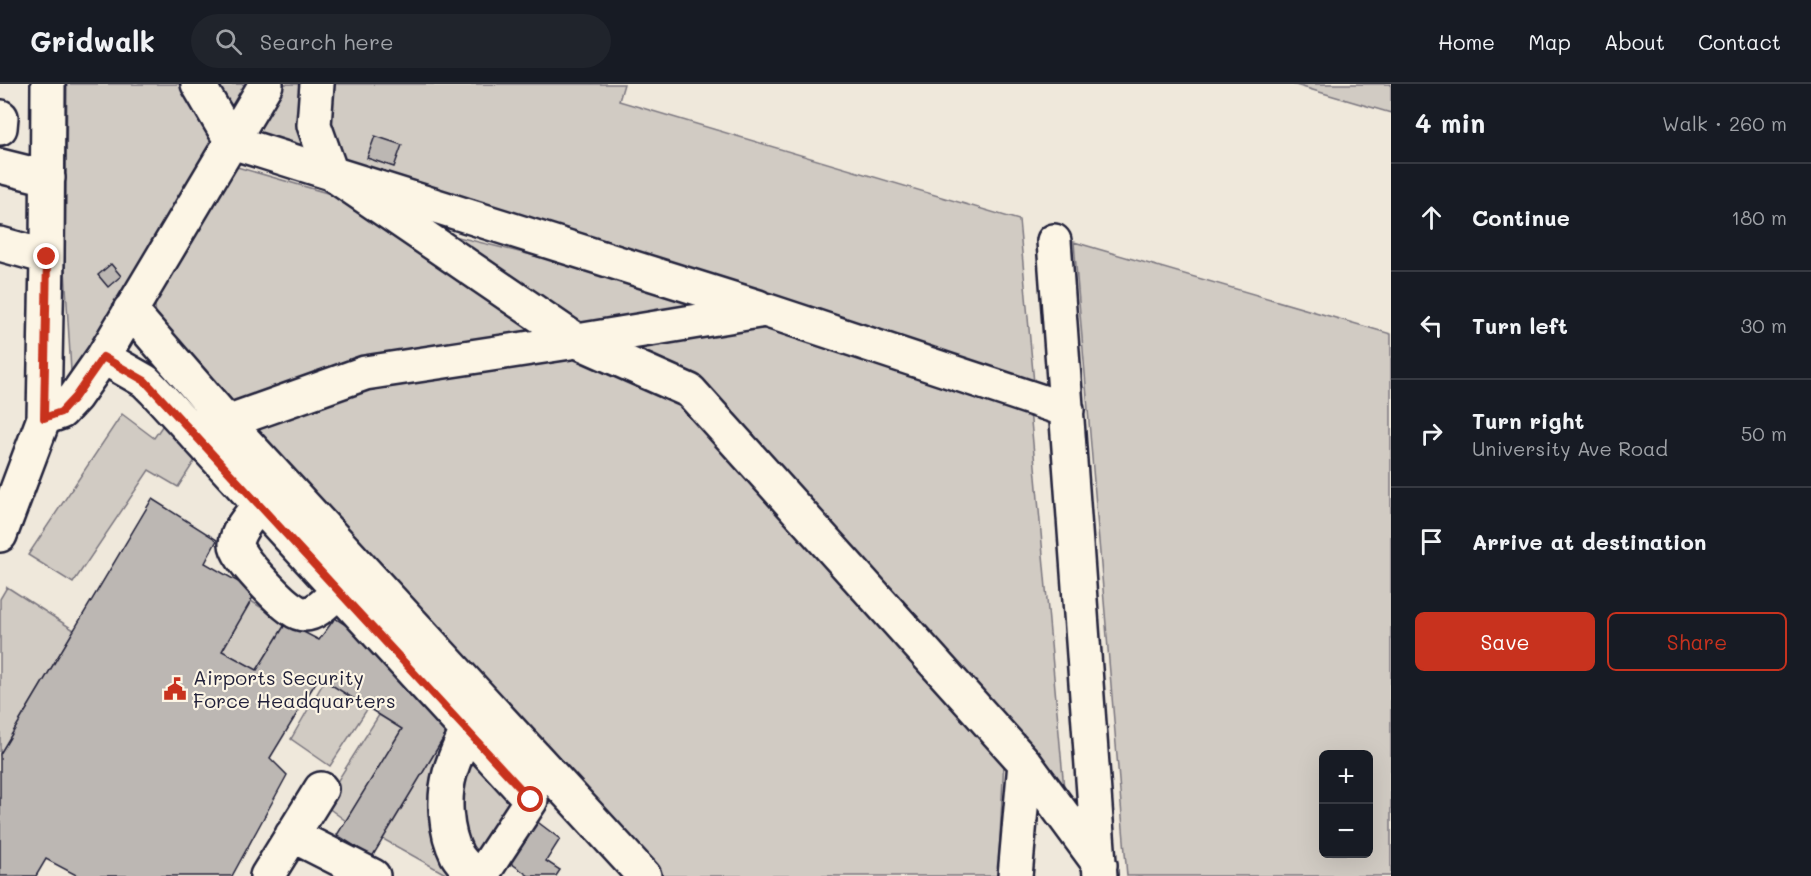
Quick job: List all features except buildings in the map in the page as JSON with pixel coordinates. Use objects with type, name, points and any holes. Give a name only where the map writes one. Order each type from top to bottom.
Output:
[{"type":"street","points":[[0,535],[44,418],[48,84]]},
{"type":"street","points":[[198,84],[232,142],[765,310],[1067,410]]},
{"type":"street","points":[[44,418],[61,412],[75,397],[103,357],[266,84]]},
{"type":"street","points":[[317,84],[314,125],[331,173],[577,341],[690,392],[1025,763],[1100,871]]},
{"type":"street","points":[[0,166],[48,178]]},
{"type":"street","points":[[1054,241],[1100,871]]},
{"type":"street","points":[[0,244],[47,257]]},
{"type":"street","points":[[130,310],[227,422],[644,876]]},
{"type":"street","points":[[227,422],[365,373],[765,310]]},
{"type":"street","points":[[103,357],[145,381],[531,800],[481,876]]},
{"type":"street","points":[[260,505],[238,534],[236,541],[236,549],[253,572],[292,609],[301,613],[313,612],[339,591]]},
{"type":"street","points":[[467,730],[448,776],[447,826],[457,855],[475,876]]},
{"type":"street","points":[[1015,876],[1025,763]]},
{"type":"street","points":[[267,876],[321,789]]},
{"type":"street","points":[[292,835],[373,876]]},
{"type":"shaded area","points":[[67,84],[185,84],[220,135],[107,321],[71,371],[65,270]]},
{"type":"shaded area","points":[[213,84],[251,84],[233,113]]},
{"type":"shaded area","points":[[277,84],[306,84],[314,163],[257,141],[254,123]]},
{"type":"shaded area","points":[[325,84],[624,84],[619,101],[1019,220],[1035,394],[343,166],[326,140]]},
{"type":"shaded area","points":[[1292,84],[1391,84],[1391,113]]},
{"type":"shaded area","points":[[237,167],[341,197],[555,336],[230,412],[157,328],[154,294]]},
{"type":"shaded area","points":[[438,232],[733,305],[578,331]]},
{"type":"shaded area","points":[[1074,242],[1391,334],[1391,876],[1127,876]]},
{"type":"shaded area","points":[[754,323],[1030,410],[1065,800],[699,387],[602,343]]},
{"type":"shaded area","points":[[572,354],[671,396],[851,578],[1004,759],[998,876],[655,876],[247,426],[353,386]]},
{"type":"shaded area","points":[[122,414],[154,438],[165,422],[199,454],[178,487],[149,470],[73,583],[28,555]]},
{"type":"shaded area","points":[[7,587],[74,630],[0,754],[0,599]]},
{"type":"shaded area","points":[[251,601],[286,623],[257,670],[222,651]]},
{"type":"shaded area","points":[[325,680],[368,708],[330,766],[291,739]]},
{"type":"shaded area","points":[[379,715],[402,729],[346,821],[323,804]]},
{"type":"shaded area","points":[[449,729],[435,797],[449,876],[383,839]]},
{"type":"shaded area","points":[[470,759],[510,803],[486,856],[469,850],[456,784]]},
{"type":"place","name":"Airports Security Force Headquarters","points":[[175,689]]},
{"type":"route","points":[[47,257],[44,418],[61,412],[75,397],[103,357],[145,381],[531,800]]}]
